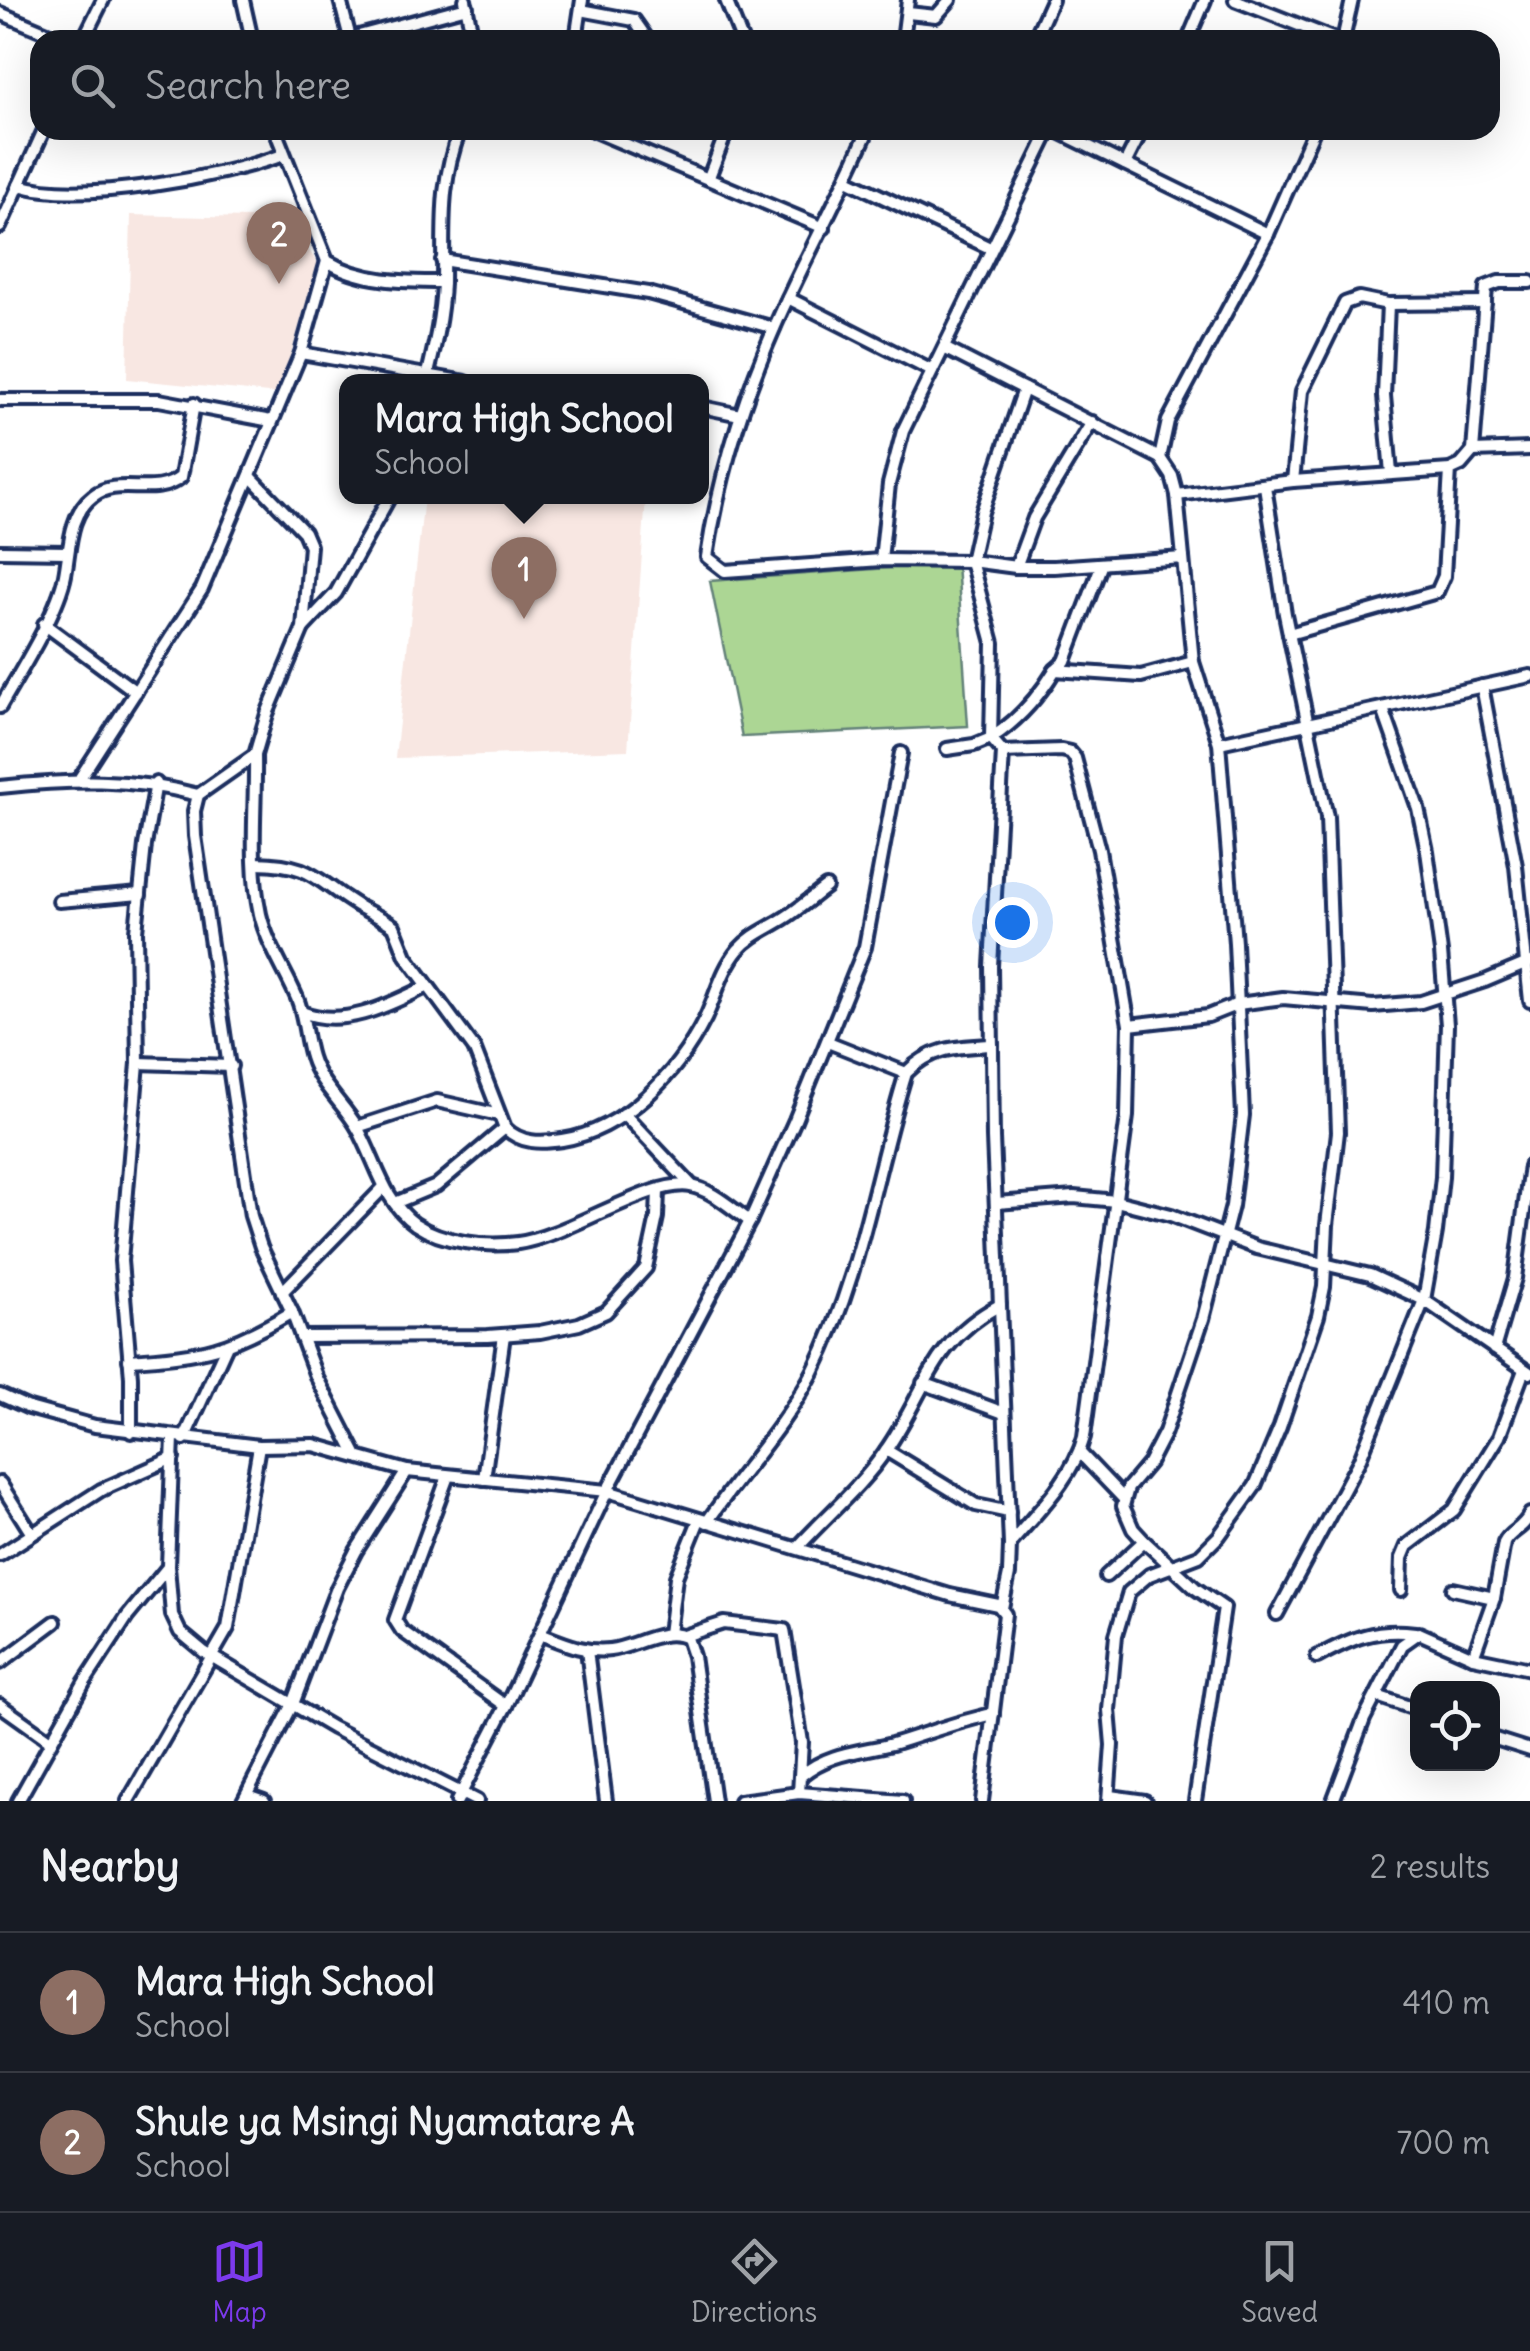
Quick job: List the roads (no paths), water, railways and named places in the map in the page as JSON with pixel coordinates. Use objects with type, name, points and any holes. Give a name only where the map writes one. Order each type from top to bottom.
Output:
[{"type":"street","points":[[88,30],[103,0]]},
{"type":"street","points":[[244,0],[250,30]]},
{"type":"street","points":[[340,0],[345,30]]},
{"type":"street","points":[[726,0],[738,30]]},
{"type":"street","points":[[905,30],[908,0]]},
{"type":"street","points":[[908,13],[936,16],[950,0]]},
{"type":"street","points":[[1038,30],[1052,0]]},
{"type":"street","points":[[1192,30],[1205,0]]},
{"type":"street","points":[[1235,0],[1314,30]]},
{"type":"street","points":[[1343,30],[1352,0]]},
{"type":"street","points":[[378,30],[466,4],[472,30]]},
{"type":"street","points":[[578,30],[582,5],[634,20],[641,30]]},
{"type":"street","points":[[0,13],[40,30]]},
{"type":"street","points":[[0,226],[39,140]]},
{"type":"street","points":[[278,140],[327,261],[338,268],[382,279],[443,282]]},
{"type":"street","points":[[428,374],[443,282],[442,198],[456,140]]},
{"type":"street","points":[[617,140],[824,228]]},
{"type":"street","points":[[627,144],[629,140]]},
{"type":"street","points":[[710,178],[723,140]]},
{"type":"street","points":[[864,140],[774,328],[740,415],[712,522],[707,558],[724,571],[881,560],[971,561],[1016,567],[1100,566],[1183,558]]},
{"type":"street","points":[[881,560],[895,457],[913,406],[1047,140]]},
{"type":"street","points":[[1073,140],[1268,234]]},
{"type":"street","points":[[1125,164],[1137,140]]},
{"type":"street","points":[[1160,458],[1168,421],[1268,234],[1310,140]]},
{"type":"street","points":[[19,185],[68,191],[158,184],[218,175],[283,155]]},
{"type":"street","points":[[846,180],[990,248]]},
{"type":"street","points":[[442,260],[648,293],[774,328]]},
{"type":"street","points":[[78,781],[202,589],[301,354],[327,261]]},
{"type":"street","points":[[1177,495],[1293,481],[1450,470],[1461,465],[1473,451],[1486,287],[1530,282]]},
{"type":"street","points":[[788,298],[932,371]]},
{"type":"street","points":[[1293,481],[1302,391],[1338,316],[1350,300],[1388,304],[1485,303]]},
{"type":"street","points":[[1388,304],[1384,396],[1391,473]]},
{"type":"street","points":[[944,348],[1160,458],[1172,476],[1177,495],[1192,662],[1219,743],[1243,1115],[1238,1171],[1203,1319],[1165,1432],[1149,1463],[1123,1498]]},
{"type":"street","points":[[301,354],[402,374]]},
{"type":"street","points":[[982,1801],[1010,1545],[991,966],[1004,752],[992,738],[993,643],[971,561],[982,512],[1024,389]]},
{"type":"street","points":[[0,400],[118,398],[194,404],[270,421]]},
{"type":"street","points":[[0,707],[64,578],[78,517],[94,494],[117,487],[165,486],[180,477],[194,404]]},
{"type":"street","points":[[709,408],[740,415]]},
{"type":"street","points":[[1016,567],[1034,518],[1092,422]]},
{"type":"street","points":[[1473,451],[1530,449],[1530,463]]},
{"type":"street","points":[[1289,634],[1437,592],[1444,576],[1450,470]]},
{"type":"street","points":[[250,476],[304,532],[310,546],[303,628],[267,714],[255,754],[260,916],[302,1012],[312,1060],[357,1126],[384,1188],[412,1222],[442,1236],[486,1244],[550,1236],[658,1190],[692,1186]]},
{"type":"street","points":[[1145,1801],[1109,1798],[1109,1710],[1116,1635],[1130,1592],[1149,1575],[1199,1556],[1245,1501],[1265,1466],[1318,1316],[1324,1287],[1338,1132],[1327,816],[1289,634],[1266,486]]},
{"type":"street","points":[[303,628],[336,594],[386,504]]},
{"type":"street","points":[[0,551],[67,552]]},
{"type":"street","points":[[947,749],[992,738],[1029,708],[1055,670],[1066,661],[1100,566]]},
{"type":"street","points":[[44,624],[136,692]]},
{"type":"street","points":[[1055,670],[1141,676],[1192,662]]},
{"type":"street","points":[[1219,743],[1530,676]]},
{"type":"street","points":[[1482,686],[1516,866],[1529,962],[1530,1001]]},
{"type":"street","points":[[1277,1614],[1348,1487],[1424,1300],[1442,1177],[1446,995],[1425,838],[1411,784],[1383,709]]},
{"type":"street","points":[[1004,752],[1061,750],[1075,758],[1099,850],[1130,1025],[1128,1116],[1080,1453],[1010,1545]]},
{"type":"street","points":[[459,1797],[607,1491],[750,1221],[828,1042],[865,947],[901,753]]},
{"type":"street","points":[[255,754],[198,794],[194,811],[243,1178],[260,1248],[292,1312],[316,1376],[358,1457]]},
{"type":"street","points":[[0,787],[78,781],[156,784],[198,794]]},
{"type":"street","points":[[131,1432],[121,1261],[138,1063],[134,964],[156,784]]},
{"type":"street","points":[[256,864],[294,865],[308,870],[362,909],[394,926],[406,956],[484,1066],[505,1128],[527,1142],[586,1135],[624,1114],[688,1050],[738,950],[826,887]]},
{"type":"street","points":[[60,900],[140,894]]},
{"type":"street","points":[[1130,1025],[1208,1016],[1238,1004],[1284,998],[1396,1006],[1446,995],[1529,962]]},
{"type":"street","points":[[302,1012],[324,1018],[354,1015],[390,1004],[426,986]]},
{"type":"street","points":[[828,1042],[906,1073]]},
{"type":"street","points":[[669,1634],[676,1577],[703,1521],[788,1416],[814,1370],[864,1240],[906,1073],[920,1058],[937,1050],[992,1045]]},
{"type":"street","points":[[138,1063],[231,1066]]},
{"type":"street","points":[[357,1126],[436,1102],[499,1115]]},
{"type":"street","points":[[624,1114],[692,1186],[750,1221]]},
{"type":"street","points":[[395,1203],[436,1186],[505,1128]]},
{"type":"street","points":[[1494,1349],[1515,1278],[1530,1166]]},
{"type":"street","points":[[282,1292],[384,1188]]},
{"type":"street","points":[[301,1337],[504,1334],[578,1324],[606,1312],[646,1268],[658,1190]]},
{"type":"street","points":[[997,1204],[1074,1197],[1116,1201],[1171,1215],[1225,1238],[1370,1276],[1424,1300],[1527,1372],[1498,1438],[1454,1510],[1407,1546],[1402,1558],[1401,1590]]},
{"type":"street","points":[[797,1548],[886,1450],[955,1334],[1000,1305]]},
{"type":"street","points":[[129,1360],[191,1356],[226,1347],[292,1312]]},
{"type":"street","points":[[484,1479],[504,1334]]},
{"type":"street","points":[[226,1347],[178,1438],[173,1458],[168,1566],[175,1622],[193,1645],[212,1657],[459,1797],[477,1801]]},
{"type":"street","points":[[923,1383],[1004,1413]]},
{"type":"street","points":[[0,1394],[66,1419],[131,1432],[258,1446],[314,1445],[407,1471],[607,1491],[1002,1608]]},
{"type":"street","points":[[128,1801],[228,1628],[258,1446]]},
{"type":"street","points":[[886,1450],[976,1505],[1008,1512]]},
{"type":"street","points":[[1080,1453],[1123,1498],[1124,1514],[1144,1541],[1224,1608],[1195,1801]]},
{"type":"street","points":[[0,1555],[114,1483],[173,1458]]},
{"type":"street","points":[[264,1801],[245,1798],[293,1704],[337,1588],[407,1471]]},
{"type":"street","points":[[448,1476],[395,1620],[402,1631],[506,1706]]},
{"type":"street","points":[[0,1483],[32,1534]]},
{"type":"street","points":[[1473,1657],[1494,1598],[1506,1537],[1522,1528],[1530,1514]]},
{"type":"street","points":[[1106,1576],[1144,1541]]},
{"type":"street","points":[[18,1801],[49,1740],[128,1617],[168,1566]]},
{"type":"street","points":[[1454,1589],[1494,1598]]},
{"type":"street","points":[[0,1663],[55,1622]]},
{"type":"street","points":[[540,1634],[588,1650],[627,1646],[669,1634],[684,1636],[724,1623],[783,1628],[798,1714],[800,1793]]},
{"type":"street","points":[[1318,1658],[1355,1638],[1386,1629],[1419,1633],[1473,1657],[1530,1669]]},
{"type":"street","points":[[1333,1801],[1364,1719],[1402,1644],[1419,1633]]},
{"type":"street","points":[[684,1636],[693,1656],[714,1801]]},
{"type":"street","points":[[588,1650],[606,1801]]},
{"type":"street","points":[[1377,1696],[1410,1707]]},
{"type":"street","points":[[0,1706],[49,1740]]},
{"type":"street","points":[[802,1774],[834,1756],[993,1714]]},
{"type":"street","points":[[1500,1741],[1530,1750]]},
{"type":"street","points":[[740,1801],[800,1793],[902,1801]]},
{"type":"place","name":"Shule ya Msingi Nyamatare A","points":[[279,284]]},
{"type":"place","name":"Mara High School","points":[[524,619]]}]
